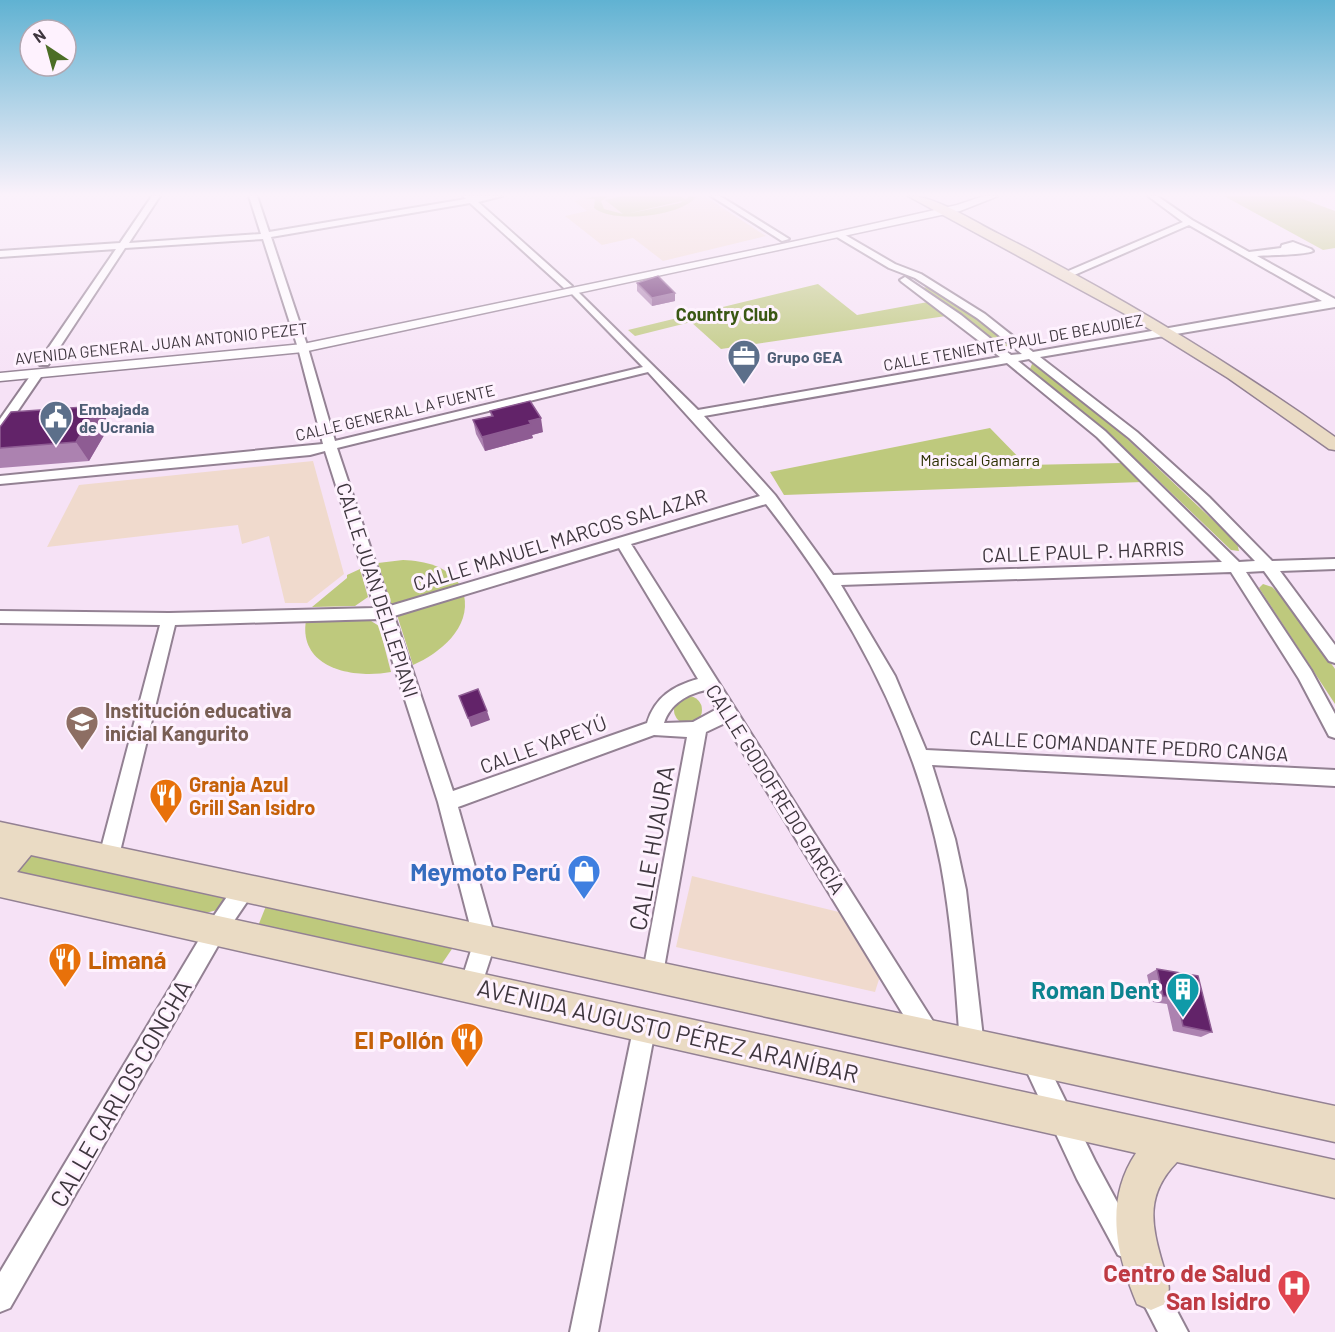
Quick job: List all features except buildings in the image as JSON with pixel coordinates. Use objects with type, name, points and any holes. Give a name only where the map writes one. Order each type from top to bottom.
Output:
[{"type":"main road","points":[[1041,258],[1169,324],[1223,366],[1335,445]]},
{"type":"main road","points":[[1061,258],[1102,278]]},
{"type":"main road","points":[[1169,324],[1190,328],[1335,426]]},
{"type":"main road","points":[[0,871],[12,838],[1335,1124]]},
{"type":"main road","name":"AVENIDA AUGUSTO PÉREZ ARANÍBAR","points":[[0,883],[471,985],[1335,1179]]},
{"type":"main road","points":[[1151,1290],[1137,1240],[1135,1196],[1146,1167],[1171,1142]]},
{"type":"street","points":[[0,428],[114,258]]},
{"type":"street","name":"CALLE JUAN DELLEPIANI","points":[[273,258],[302,345],[330,446],[447,802],[485,941]]},
{"type":"street","points":[[537,258],[571,289],[696,414],[770,498],[832,580],[888,678],[921,757],[945,840],[957,897],[972,1046]]},
{"type":"street","name":"AVENIDA GENERAL JUAN ANTONIO PEZET","points":[[571,289],[703,258]]},
{"type":"street","name":"AVENIDA GENERAL JUAN ANTONIO PEZET","points":[[0,377],[40,368],[302,345],[725,258]]},
{"type":"street","points":[[879,258],[934,286],[1034,355],[1133,435],[1204,500],[1268,566],[1335,657]]},
{"type":"street","points":[[1069,274],[1106,258]]},
{"type":"street","points":[[1252,258],[1334,303]]},
{"type":"street","points":[[892,266],[1101,434],[1235,567],[1305,675],[1335,732]]},
{"type":"street","points":[[918,289],[926,285],[934,286]]},
{"type":"street","points":[[1190,328],[1334,303]]},
{"type":"street","name":"CALLE TENIENTE PAUL DE BEAUDIEZ","points":[[696,414],[1034,355],[1169,324]]},
{"type":"street","name":"AVENIDA GENERAL JUAN ANTONIO PEZET","points":[[0,366],[40,368]]},
{"type":"street","name":"CALLE GENERAL LA FUENTE","points":[[0,480],[310,451],[651,368]]},
{"type":"street","name":"CALLE MANUEL MARCOS SALAZAR","points":[[0,617],[169,620],[386,613],[770,498]]},
{"type":"street","name":"CALLE GODOFREDO GARCÍA","points":[[623,543],[929,1036]]},
{"type":"street","name":"CALLE PAUL P. HARRIS","points":[[832,580],[1335,564]]},
{"type":"street","points":[[108,860],[169,620]]},
{"type":"street","points":[[654,728],[668,700],[687,688],[710,683]]},
{"type":"street","name":"CALLE YAPEYÚ","points":[[447,802],[654,728],[670,731],[698,728],[728,711]]},
{"type":"street","name":"CALLE HUAURA","points":[[653,977],[698,728]]},
{"type":"street","name":"CALLE COMANDANTE PEDRO CANGA","points":[[921,757],[1335,778]]},
{"type":"street","name":"CALLE CARLOS CONCHA","points":[[0,1298],[216,930],[244,889]]},
{"type":"street","points":[[471,985],[485,941]]},
{"type":"street","points":[[584,1332],[645,1025]]},
{"type":"street","points":[[1034,1059],[1086,1170],[1174,1332]]},
{"type":"shaded area","points":[[313,461],[344,574],[307,603],[285,603],[269,536],[242,544],[238,525],[47,547],[79,485]]},
{"type":"shaded area","points":[[692,876],[843,913],[880,976],[875,992],[676,947]]},
{"type":"green space","points":[[818,284],[857,315],[928,302],[946,316],[721,349],[691,322],[635,336],[628,330]]},
{"type":"green space","points":[[927,287],[1013,343],[1013,347],[1003,346],[925,291],[923,288]]},
{"type":"green space","points":[[1032,364],[1039,365],[1122,434],[1237,543],[1239,551],[1231,550],[1112,436],[1030,369]]},
{"type":"green space","name":"Mariscal Gamarra","points":[[990,428],[1026,465],[1122,463],[1142,482],[784,495],[770,472]]},
{"type":"green space","points":[[403,560],[443,569],[461,587],[392,607],[378,563]]},
{"type":"green space","points":[[360,569],[368,597],[355,606],[312,607],[347,578],[347,575]]},
{"type":"green space","points":[[1263,584],[1272,587],[1288,602],[1335,669],[1335,704],[1259,588]]},
{"type":"green space","points":[[464,595],[463,618],[451,638],[433,654],[413,665],[397,615]]},
{"type":"green space","points":[[368,619],[379,626],[391,672],[361,674],[346,672],[320,660],[311,650],[306,637],[306,620]]},
{"type":"green space","points":[[688,696],[698,700],[702,710],[698,720],[688,724],[678,720],[674,710],[678,700]]},
{"type":"green space","points":[[0,846],[226,898],[217,910],[202,914],[0,870]]},
{"type":"green space","points":[[266,906],[454,946],[441,965],[258,926]]},
{"type":"place","name":"Grupo GEA","points":[[744,385]]},
{"type":"place","name":"Embajada de Ucrania","points":[[56,446]]},
{"type":"place","name":"Institución educativa inicial Kangurito","points":[[82,751]]},
{"type":"place","name":"Granja Azul Grill San Isidro","points":[[166,824]]},
{"type":"place","name":"Meymoto Perú","points":[[584,900]]},
{"type":"place","name":"Limaná","points":[[65,988]]},
{"type":"place","name":"Roman Dent","points":[[1183,1018]]},
{"type":"place","name":"El Pollón","points":[[467,1068]]},
{"type":"place","name":"Centro de Salud San Isidro","points":[[1294,1315]]},
{"type":"district","name":"Country Club","points":[[727,314]]}]
